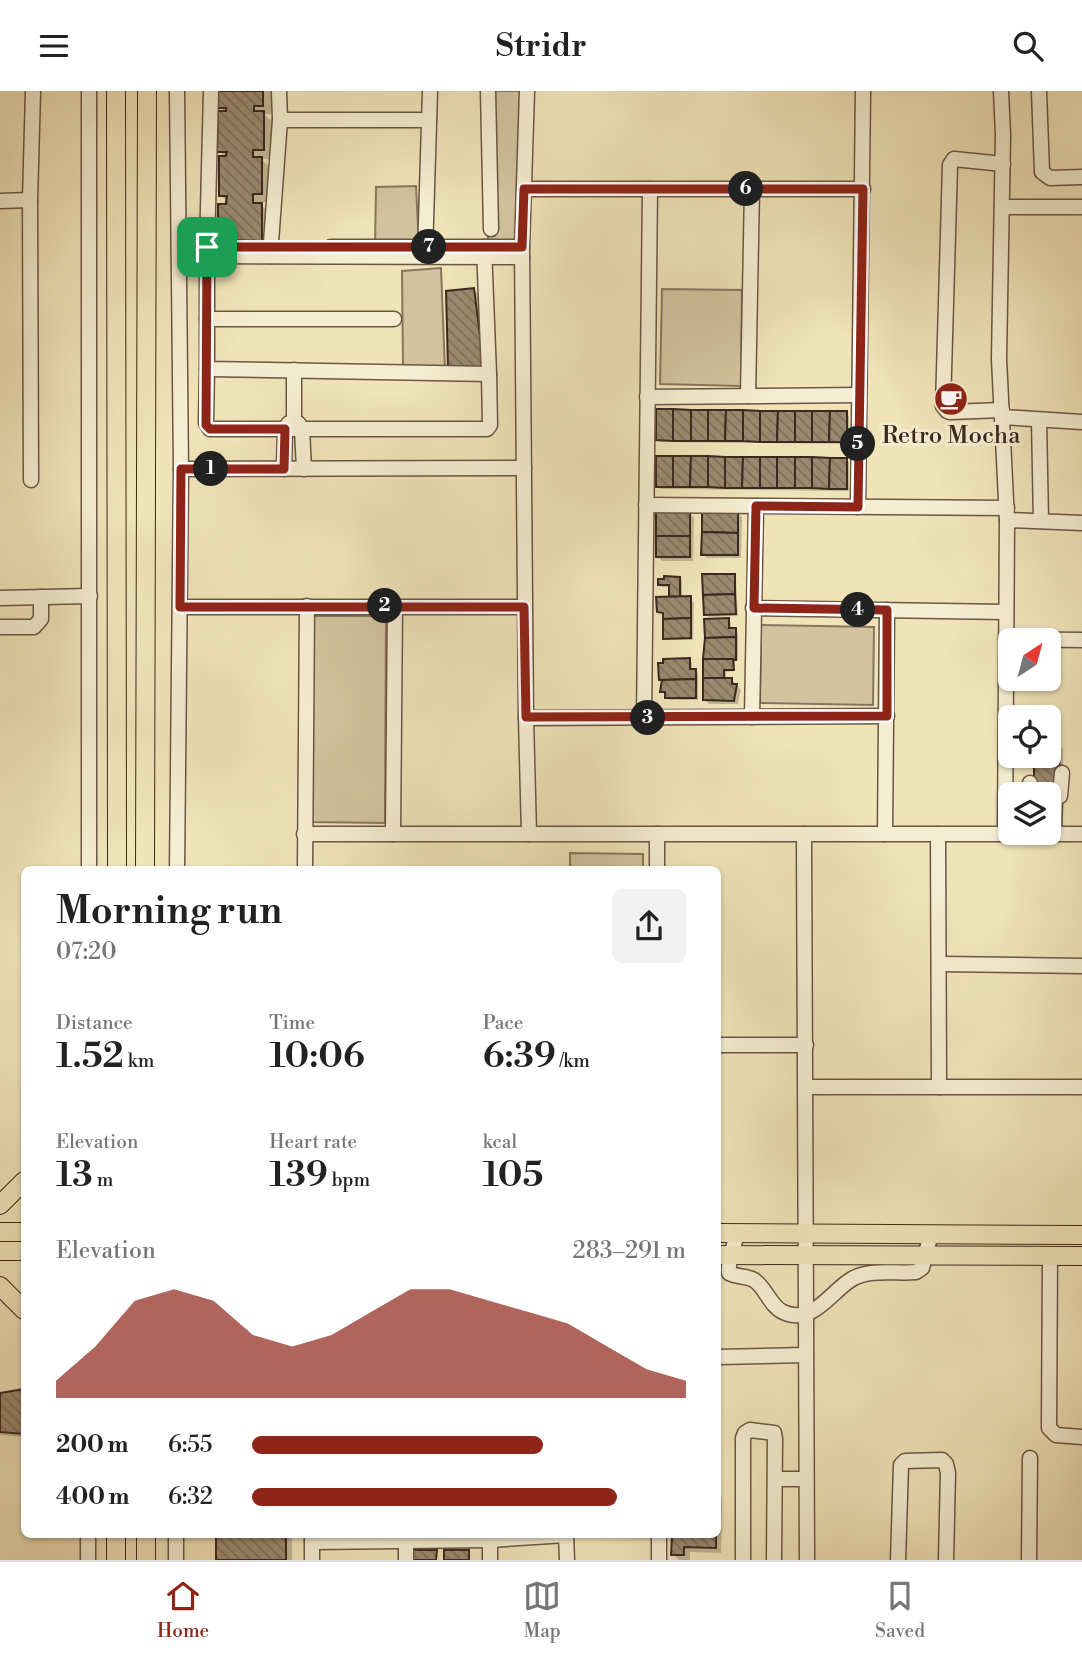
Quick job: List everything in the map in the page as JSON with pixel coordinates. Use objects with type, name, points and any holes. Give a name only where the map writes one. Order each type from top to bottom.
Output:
[{"type":"main road","points":[[117,91],[117,866]]},
{"type":"main road","points":[[145,866],[147,91]]},
{"type":"main road","points":[[0,1205],[21,1184]]},
{"type":"main road","points":[[0,1232],[21,1232]]},
{"type":"main road","points":[[721,1233],[1082,1235]]},
{"type":"main road","points":[[0,1251],[21,1251]]},
{"type":"main road","points":[[725,1255],[1082,1256]]},
{"type":"main road","points":[[0,1286],[21,1307]]},
{"type":"main road","points":[[116,1538],[116,1560]]},
{"type":"main road","points":[[146,1538],[146,1560]]},
{"type":"street","points":[[31,481],[30,200],[33,91]]},
{"type":"street","points":[[89,91],[89,866]]},
{"type":"street","points":[[177,91],[181,469],[177,866]]},
{"type":"street","points":[[211,91],[207,251],[208,427],[489,428],[484,252]]},
{"type":"street","points":[[270,251],[279,91]]},
{"type":"street","points":[[425,252],[430,91]]},
{"type":"street","points":[[488,91],[491,229]]},
{"type":"street","points":[[527,91],[522,252],[524,607],[529,834]]},
{"type":"street","points":[[858,507],[863,91]]},
{"type":"street","points":[[1001,91],[1003,208],[999,359],[1007,514],[1006,628]]},
{"type":"street","points":[[1039,91],[1042,172],[1050,178],[1082,177]]},
{"type":"street","points":[[279,120],[429,120]]},
{"type":"street","points":[[1003,164],[954,159],[950,165],[943,406],[950,412],[1082,422]]},
{"type":"street","points":[[524,189],[863,189]]},
{"type":"street","points":[[644,718],[650,189]]},
{"type":"street","points":[[748,396],[752,189]]},
{"type":"street","points":[[0,201],[30,200]]},
{"type":"street","points":[[1003,208],[1082,207]]},
{"type":"street","points":[[207,251],[522,252]]},
{"type":"street","points":[[207,319],[394,319]]},
{"type":"street","points":[[207,369],[489,374]]},
{"type":"street","points":[[294,370],[294,426],[304,469]]},
{"type":"street","points":[[647,397],[859,395]]},
{"type":"street","points":[[1039,420],[1041,521]]},
{"type":"street","points":[[284,469],[294,426]]},
{"type":"street","points":[[181,469],[524,468]]},
{"type":"street","points":[[646,505],[858,507],[1007,514],[1041,521],[1082,523]]},
{"type":"street","points":[[752,717],[756,506]]},
{"type":"street","points":[[0,598],[90,596]]},
{"type":"street","points":[[0,627],[34,627],[41,619],[41,597]]},
{"type":"street","points":[[305,866],[307,606]]},
{"type":"street","points":[[393,834],[395,606]]},
{"type":"street","points":[[180,607],[524,607]]},
{"type":"street","points":[[754,608],[1006,612]]},
{"type":"street","points":[[885,834],[887,610]]},
{"type":"street","points":[[1061,640],[1082,640]]},
{"type":"street","points":[[1005,782],[1006,691]]},
{"type":"street","points":[[526,717],[887,716]]},
{"type":"street","points":[[1061,794],[1062,773]]},
{"type":"street","points":[[304,834],[998,834]]},
{"type":"street","points":[[657,834],[657,866]]},
{"type":"street","points":[[804,834],[807,1560]]},
{"type":"street","points":[[938,834],[939,1087]]},
{"type":"street","points":[[1061,834],[1082,834]]},
{"type":"street","points":[[939,964],[1082,966]]},
{"type":"street","points":[[721,1045],[806,1045]]},
{"type":"street","points":[[806,1087],[1082,1087]]},
{"type":"street","points":[[737,1233],[725,1255],[729,1273],[752,1279],[783,1312],[805,1313],[816,1310],[851,1279],[863,1273],[916,1272],[922,1268],[931,1234]]},
{"type":"street","points":[[1050,1256],[1049,1428],[1056,1436],[1082,1437]]},
{"type":"street","points":[[721,1357],[806,1355]]},
{"type":"street","points":[[743,1560],[745,1433],[750,1430],[774,1433],[774,1560]]},
{"type":"street","points":[[1029,1560],[1030,1458]]},
{"type":"street","points":[[898,1560],[901,1465],[905,1461],[942,1460],[948,1473],[946,1560]]},
{"type":"street","points":[[775,1479],[806,1479]]},
{"type":"street","points":[[88,1560],[89,1538]]},
{"type":"street","points":[[176,1538],[176,1560]]},
{"type":"street","points":[[312,1560],[312,1538],[520,1538]]},
{"type":"street","points":[[566,1538],[567,1560]]},
{"type":"street","points":[[659,1538],[659,1560]]},
{"type":"street","points":[[406,1540],[406,1560]]},
{"type":"street","points":[[489,1540],[489,1560]]},
{"type":"shaded area","points":[[487,91],[520,91],[516,244],[488,244]]},
{"type":"shaded area","points":[[416,186],[419,245],[375,247],[376,187]]},
{"type":"shaded area","points":[[441,268],[445,370],[403,368],[402,271]]},
{"type":"shaded area","points":[[662,289],[742,290],[741,386],[660,384]]},
{"type":"shaded area","points":[[313,616],[386,616],[385,823],[312,822]]},
{"type":"shaded area","points":[[761,625],[874,627],[873,705],[760,703]]},
{"type":"shaded area","points":[[570,853],[643,854],[643,866],[570,866]]},
{"type":"building","points":[[218,91],[263,91],[263,106],[254,106],[254,111],[264,111],[264,150],[253,150],[253,157],[262,157],[262,194],[253,194],[253,203],[262,203],[262,241],[218,240],[218,204],[226,204],[227,196],[219,196],[219,156],[226,156],[227,152],[217,152],[218,111],[226,111],[226,108],[218,108]]},
{"type":"building","points":[[218,91],[263,91],[263,106],[254,106],[254,111],[264,111],[264,150],[253,150],[253,157],[262,157],[262,194],[253,194],[253,203],[262,203],[262,241],[218,240],[218,204],[226,204],[227,196],[219,196],[219,156],[226,156],[227,152],[217,152],[218,111],[226,111],[226,108],[218,108]]},
{"type":"building","points":[[474,288],[484,368],[448,368],[446,291]]},
{"type":"building","points":[[656,409],[673,409],[673,441],[656,440]]},
{"type":"building","points":[[673,409],[691,410],[691,441],[673,441]]},
{"type":"building","points":[[691,410],[708,410],[708,441],[691,441]]},
{"type":"building","points":[[708,410],[726,410],[725,441],[708,441]]},
{"type":"building","points":[[726,410],[743,410],[743,441],[725,441]]},
{"type":"building","points":[[743,410],[760,411],[760,442],[743,441]]},
{"type":"building","points":[[760,411],[778,411],[777,442],[760,442]]},
{"type":"building","points":[[778,411],[795,411],[795,442],[777,442]]},
{"type":"building","points":[[795,411],[812,411],[812,442],[795,442]]},
{"type":"building","points":[[812,411],[830,411],[829,442],[812,442]]},
{"type":"building","points":[[830,411],[847,411],[847,442],[829,442]]},
{"type":"building","points":[[656,456],[673,456],[673,487],[656,487]]},
{"type":"building","points":[[673,456],[691,456],[690,487],[673,487]]},
{"type":"building","points":[[691,456],[708,456],[708,487],[690,487]]},
{"type":"building","points":[[708,456],[725,457],[725,488],[708,487]]},
{"type":"building","points":[[725,457],[743,457],[742,488],[725,488]]},
{"type":"building","points":[[743,457],[760,457],[760,488],[742,488]]},
{"type":"building","points":[[760,457],[777,457],[777,488],[760,488]]},
{"type":"building","points":[[777,457],[795,457],[795,488],[777,488]]},
{"type":"building","points":[[795,457],[812,457],[812,488],[795,488]]},
{"type":"building","points":[[812,457],[830,458],[829,489],[812,488]]},
{"type":"building","points":[[830,458],[847,458],[847,489],[829,489]]},
{"type":"building","points":[[702,510],[738,511],[738,533],[702,532]]},
{"type":"building","points":[[656,511],[690,512],[690,536],[656,536]]},
{"type":"building","points":[[702,532],[738,533],[738,555],[701,555]]},
{"type":"building","points":[[656,536],[690,536],[690,557],[656,557]]},
{"type":"building","points":[[702,574],[735,574],[735,594],[703,595]]},
{"type":"building","points":[[664,576],[680,577],[680,597],[669,597],[669,585],[658,585],[658,579],[664,579]]},
{"type":"building","points":[[735,594],[736,614],[704,615],[703,595]]},
{"type":"building","points":[[691,596],[691,618],[663,619],[663,613],[657,612],[656,597]]},
{"type":"building","points":[[691,618],[691,638],[663,639],[663,619]]},
{"type":"building","points":[[729,618],[729,628],[736,628],[736,637],[705,638],[704,619]]},
{"type":"building","points":[[736,637],[736,660],[703,659],[705,638]]},
{"type":"building","points":[[690,658],[690,669],[696,669],[696,679],[659,680],[658,663],[663,663],[663,659]]},
{"type":"building","points":[[703,659],[733,659],[734,670],[724,670],[724,678],[703,678]]},
{"type":"building","points":[[703,678],[732,678],[732,684],[737,684],[734,701],[703,700]]},
{"type":"building","points":[[696,679],[696,698],[665,698],[665,692],[660,692],[662,680]]},
{"type":"building","points":[[1034,768],[1059,768],[1059,782],[1034,782]]},
{"type":"building","points":[[21,1390],[21,1434],[0,1432],[0,1393]]},
{"type":"building","points":[[216,1538],[286,1538],[286,1560],[216,1560]]},
{"type":"building","points":[[672,1538],[716,1538],[716,1548],[684,1547],[684,1555],[671,1555]]},
{"type":"building","points":[[412,1550],[437,1550],[436,1560],[412,1560]]},
{"type":"building","points":[[444,1550],[469,1550],[469,1560],[444,1560]]},
{"type":"place","name":"Retro Mocha","points":[[951,399]]},
{"type":"route","points":[[524,189],[863,189],[858,507],[756,506],[754,608],[887,610],[887,716],[526,717],[524,607],[180,607],[181,469],[284,469],[285,429],[210,429],[206,425],[207,247],[522,247],[524,189]]}]
